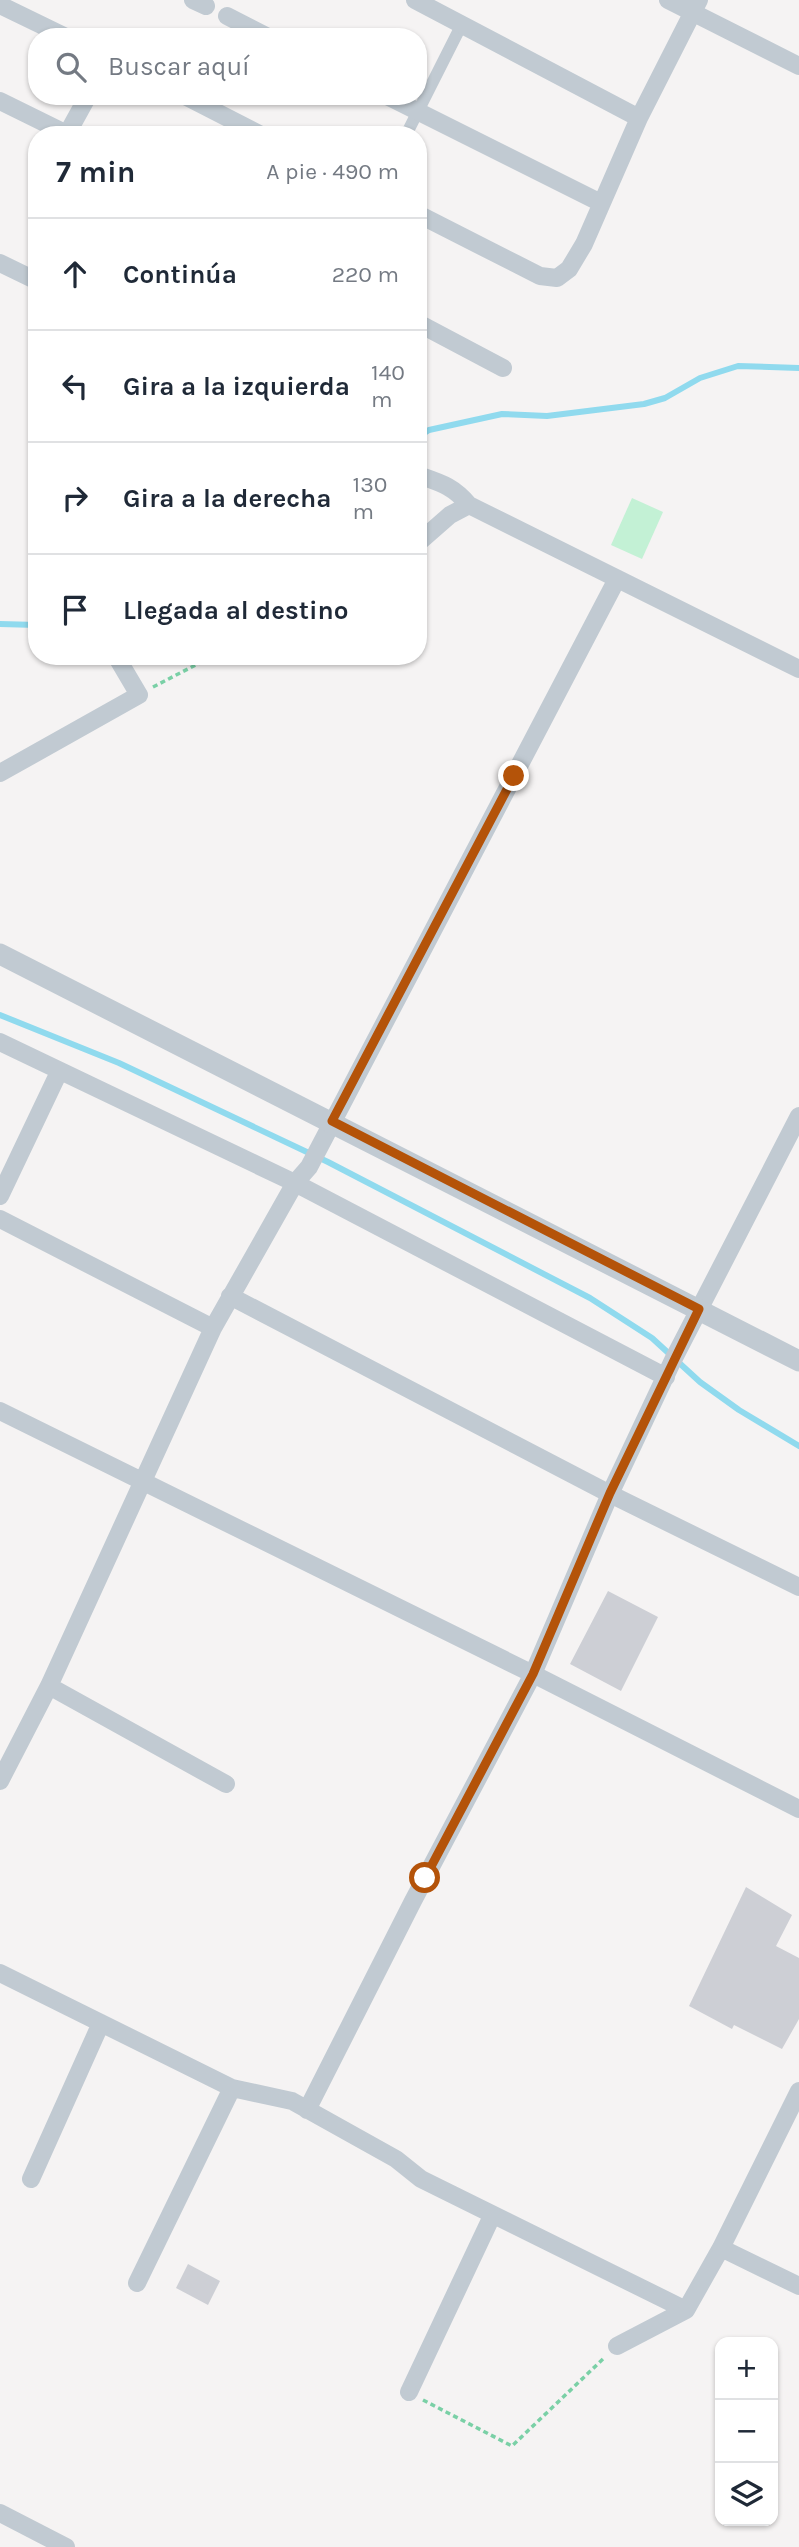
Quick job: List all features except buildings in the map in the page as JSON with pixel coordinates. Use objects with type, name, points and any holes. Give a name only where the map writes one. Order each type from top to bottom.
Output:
[{"type":"street","points":[[415,0],[639,118]]},
{"type":"street","points":[[668,0],[696,6],[799,66]]},
{"type":"street","points":[[0,5],[47,28]]},
{"type":"street","points":[[427,219],[540,276],[557,278],[569,270],[584,244],[639,118],[696,6]]},
{"type":"street","points":[[227,16],[250,28]]},
{"type":"street","points":[[427,96],[461,26]]},
{"type":"street","points":[[0,101],[51,126]]},
{"type":"street","points":[[71,126],[83,105]]},
{"type":"street","points":[[202,105],[243,126]]},
{"type":"street","points":[[405,105],[601,203]]},
{"type":"street","points":[[411,126],[422,105]]},
{"type":"street","points":[[0,263],[28,277]]},
{"type":"street","points":[[427,328],[503,368]]},
{"type":"street","points":[[427,478],[457,491],[469,505],[799,669]]},
{"type":"street","points":[[427,536],[450,516],[469,505]]},
{"type":"street","points":[[0,1781],[49,1686],[213,1328],[295,1183],[309,1167],[617,579]]},
{"type":"street","points":[[0,773],[139,695],[121,665]]},
{"type":"street","points":[[0,954],[799,1361]]},
{"type":"street","points":[[0,1042],[295,1183],[666,1377]]},
{"type":"street","points":[[0,1196],[59,1072]]},
{"type":"street","points":[[307,2110],[533,1674],[610,1493],[699,1309],[799,1116]]},
{"type":"street","points":[[0,1219],[213,1328]]},
{"type":"street","points":[[230,1296],[610,1493],[799,1587]]},
{"type":"street","points":[[0,1411],[533,1674],[799,1809]]},
{"type":"street","points":[[49,1686],[226,1784]]},
{"type":"street","points":[[0,1973],[232,2088],[292,2101],[396,2158],[421,2179],[686,2311]]},
{"type":"street","points":[[32,2179],[101,2023]]},
{"type":"street","points":[[137,2283],[232,2088]]},
{"type":"street","points":[[617,2346],[686,2311],[721,2248],[799,2091]]},
{"type":"street","points":[[409,2392],[492,2216]]},
{"type":"street","points":[[721,2248],[799,2286]]},
{"type":"street","points":[[0,2513],[66,2547]]},
{"type":"path","points":[[139,695],[196,665]]},
{"type":"path","points":[[409,2392],[512,2446],[617,2346]]},
{"type":"green space","points":[[632,498],[663,512],[642,559],[611,545]]},
{"type":"waterway","points":[[427,431],[502,414],[547,416],[644,404],[665,398],[700,378],[738,366],[799,368]]},
{"type":"waterway","points":[[0,624],[28,625]]},
{"type":"waterway","points":[[0,1015],[119,1063],[328,1162],[590,1298],[652,1338],[700,1382],[739,1410],[799,1446]]},
{"type":"route","points":[[425,1878],[533,1674],[610,1493],[699,1309],[332,1121],[514,776]]}]
